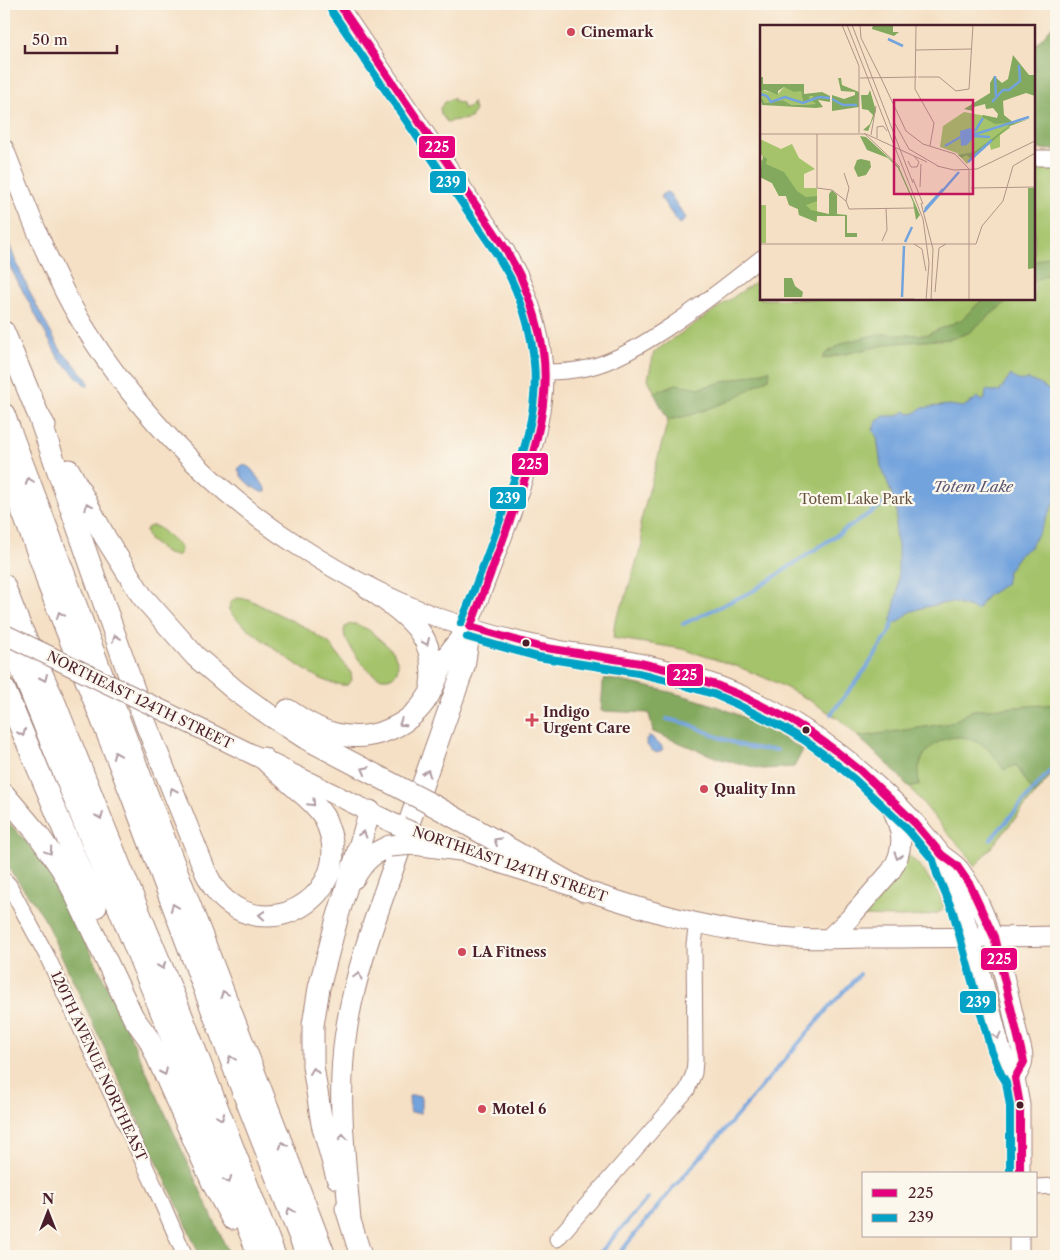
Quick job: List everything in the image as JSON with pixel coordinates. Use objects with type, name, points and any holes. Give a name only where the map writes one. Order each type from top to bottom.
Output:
[{"type":"highway","points":[[4,332],[38,414],[146,724],[206,873],[214,889],[225,900],[236,908],[262,916],[291,912],[314,897],[328,876],[332,865],[333,851],[332,837],[324,817],[311,802],[263,758]]},
{"type":"highway","points":[[4,414],[325,1256]]},
{"type":"highway","points":[[38,414],[105,537],[142,596],[194,656],[236,691],[298,734],[433,805],[584,891]]},
{"type":"highway","points":[[4,462],[48,584],[131,794],[307,1256]]},
{"type":"highway","points":[[4,504],[23,547],[48,584]]},
{"type":"highway","points":[[105,537],[178,622],[218,659],[290,711],[332,734],[357,737],[380,733],[393,728],[409,718],[429,696],[446,659],[470,627]]},
{"type":"highway","points":[[4,585],[53,698],[121,868],[180,1008],[276,1256]]},
{"type":"highway","points":[[366,586],[410,619],[423,635],[432,665],[432,684],[429,696]]},
{"type":"highway","points":[[4,626],[259,1256]]},
{"type":"highway","points":[[350,1221],[341,1084],[345,1038],[356,981],[383,896],[464,667],[470,627]]},
{"type":"highway","points":[[4,688],[141,1011],[150,1039],[214,1186],[253,1256]]},
{"type":"highway","points":[[4,794],[37,834],[65,875],[133,1016],[150,1039]]},
{"type":"highway","points":[[361,1256],[322,1124],[313,1066],[313,1024],[319,988],[370,811]]},
{"type":"highway","points":[[346,891],[361,867],[370,857],[379,850],[390,846],[418,840],[460,850]]},
{"type":"main road","points":[[4,150],[52,268],[103,355],[158,425],[205,474],[253,514],[299,546],[366,586],[421,611],[540,647],[614,658],[691,676],[764,706],[810,732],[861,771],[885,793],[916,823],[942,855],[957,866],[970,885],[994,937],[1024,1062],[1015,1078]]},
{"type":"main road","name":"NORTHEAST 124TH STREET","points":[[4,634],[370,811],[401,827],[418,840]]},
{"type":"main road","points":[[828,939],[891,871],[898,857],[902,842],[901,832],[885,793]]},
{"type":"main road","name":"NORTHEAST 124TH STREET","points":[[460,850],[584,891],[697,922],[754,934],[828,939],[1056,936]]},
{"type":"main road","points":[[942,855],[946,871],[962,909],[971,938],[1000,1047],[1015,1078],[1020,1105],[1020,1172]]},
{"type":"main road","points":[[1019,1238],[1019,1256]]},
{"type":"street","points":[[339,4],[507,251],[521,278],[536,318],[539,332],[545,385],[536,441],[506,532],[470,627]]},
{"type":"street","points":[[1035,158],[1056,158]]},
{"type":"street","points":[[545,372],[574,371],[588,368],[640,346],[707,300],[760,259]]},
{"type":"street","name":"120TH AVENUE NORTHEAST","points":[[4,880],[9,884],[48,956],[185,1256]]},
{"type":"street","points":[[557,1239],[687,1090],[694,1073],[695,1061],[694,944],[697,922]]},
{"type":"street","points":[[1038,1187],[1056,1186]]},
{"type":"green space","points":[[1056,22],[1056,150],[1035,149],[1035,46]]},
{"type":"green space","points":[[453,98],[455,102],[462,103],[463,108],[471,106],[472,102],[475,110],[471,118],[447,122],[441,114],[440,108],[445,102]]},
{"type":"green space","name":"Totem Lake Park","points":[[1035,164],[1056,164],[1056,769],[975,867],[966,853],[891,767],[839,719],[809,700],[777,683],[739,667],[683,649],[613,638],[615,621],[625,599],[642,544],[640,524],[668,420],[648,379],[654,352],[760,279],[760,300],[1035,300]]},
{"type":"green space","points":[[1056,253],[1056,270],[1035,280],[1035,262]]},
{"type":"green space","points":[[982,300],[1009,300],[968,333],[951,339],[895,343],[822,359],[826,353],[843,343],[878,334],[926,335],[961,320]]},
{"type":"green space","points":[[770,370],[769,378],[729,401],[691,415],[668,420],[654,393],[676,384],[700,388]]},
{"type":"green space","points":[[151,526],[159,528],[180,546],[181,551],[177,556],[167,554],[149,540],[146,532],[147,528]]},
{"type":"green space","points":[[236,598],[248,599],[303,626],[330,644],[351,673],[352,680],[348,685],[327,681],[315,676],[283,655],[233,615],[229,610],[230,602]]},
{"type":"green space","points":[[350,624],[356,624],[369,630],[393,651],[398,663],[397,672],[391,677],[384,678],[370,672],[345,638],[345,627]]},
{"type":"green space","points":[[605,678],[650,687],[724,709],[742,716],[803,750],[794,767],[763,769],[720,759],[653,732],[649,713],[601,711]]},
{"type":"green space","points":[[1056,704],[1056,769],[1035,795],[1016,765],[1004,770],[987,748],[967,738],[943,740],[928,750],[920,766],[918,775],[919,785],[910,788],[891,767],[858,737],[951,723],[973,710]]},
{"type":"green space","points":[[4,817],[42,860],[66,900],[117,1007],[230,1256],[200,1256],[42,914],[4,862]]},
{"type":"green space","points":[[906,853],[929,878],[945,908],[930,915],[858,916]]},
{"type":"water","points":[[666,192],[669,193],[686,218],[680,224],[661,198],[661,195]]},
{"type":"water","points":[[4,231],[16,262],[51,333],[62,352],[88,381],[88,386],[59,359],[9,265],[4,252]]},
{"type":"water","name":"Totem Lake","points":[[1011,375],[1019,380],[1028,379],[1056,395],[1056,501],[1030,547],[1020,554],[1008,571],[1005,584],[986,597],[977,610],[951,602],[910,612],[897,623],[891,621],[898,590],[898,545],[895,533],[897,510],[881,466],[877,437],[873,430],[876,422],[884,416],[898,416],[905,411],[910,414],[915,413],[921,408],[949,405],[963,407],[977,397],[981,401],[985,399],[986,390],[999,392]]},
{"type":"water","points":[[242,465],[251,469],[266,488],[266,492],[261,492],[244,480],[238,469]]},
{"type":"water","points":[[649,736],[661,745],[663,749],[661,751],[657,753],[649,748],[646,739]]},
{"type":"water","points":[[409,1096],[421,1096],[421,1113],[410,1113]]},
{"type":"waterway","points":[[683,624],[753,591],[897,495]]},
{"type":"waterway","points":[[831,714],[865,670],[888,635],[895,618]]},
{"type":"waterway","points":[[667,719],[689,724],[743,746],[777,750]]},
{"type":"waterway","points":[[991,839],[1056,764]]},
{"type":"waterway","points":[[617,1256],[673,1188],[860,974]]},
{"type":"waterway","points":[[597,1256],[648,1198]]},
{"type":"transit line","name":"225","points":[[339,4],[507,251],[528,296],[537,323],[543,351],[544,394],[537,437],[517,500],[470,627]]},
{"type":"transit line","name":"239","points":[[331,10],[498,256],[515,289],[529,331],[535,381],[534,400],[527,436],[500,521],[461,623]]},
{"type":"transit line","name":"225","points":[[470,627],[540,647],[666,669],[740,695],[787,718],[836,751],[861,771],[915,823],[942,855],[957,866],[970,885],[994,937],[1024,1062],[1015,1078],[1020,1105],[1020,1172]]},
{"type":"transit line","name":"239","points":[[467,637],[538,657],[638,673],[663,679],[713,694],[736,704],[782,727],[830,759],[908,830],[933,860],[953,912],[991,1050],[1006,1082],[1010,1106],[1010,1172]]},
{"type":"place","name":"Cinemark","points":[[571,32]]},
{"type":"place","name":"Indigo Urgent Care","points":[[532,720]]},
{"type":"place","name":"Quality Inn","points":[[704,789]]},
{"type":"place","name":"LA Fitness","points":[[462,952]]},
{"type":"place","name":"Motel 6","points":[[482,1109]]}]
